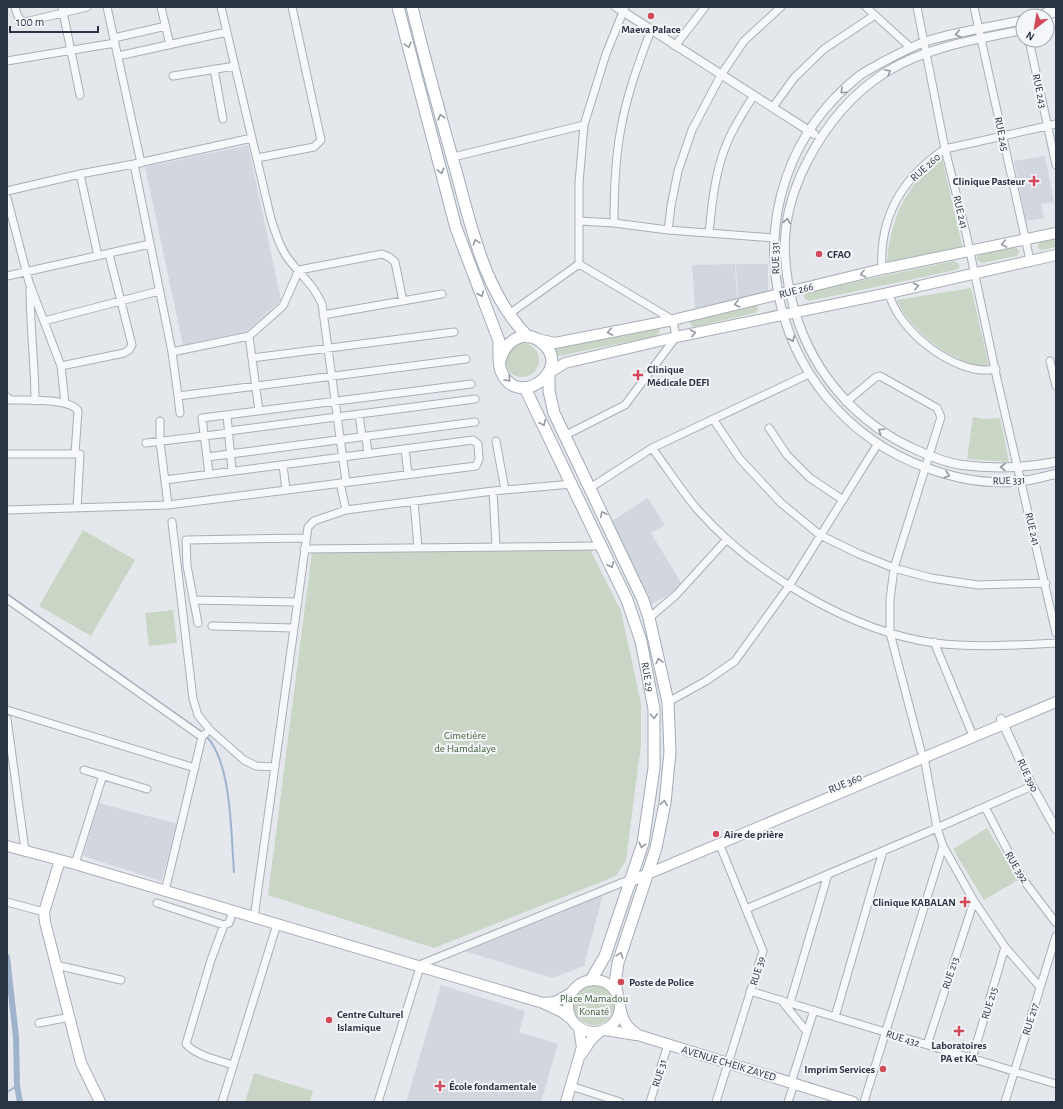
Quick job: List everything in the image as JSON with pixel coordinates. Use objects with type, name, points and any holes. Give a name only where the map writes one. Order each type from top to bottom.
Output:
[{"type":"main road","points":[[398,7],[456,228],[499,340],[501,371],[507,380],[515,386],[525,388],[539,384],[551,367],[550,353],[546,347],[532,338],[512,321],[487,273],[453,157],[412,7]]},
{"type":"main road","name":"RUE 266","points":[[532,338],[555,343],[674,320],[882,269],[1056,233]]},
{"type":"main road","name":"RUE 266","points":[[548,373],[565,363],[676,336],[889,293],[1056,255]]},
{"type":"main road","points":[[500,360],[502,351],[509,342],[518,338],[532,338]]},
{"type":"main road","points":[[548,373],[548,391],[554,413],[631,574],[649,618],[668,702],[670,752],[665,796],[656,848],[618,963],[615,983],[620,1008],[616,1021],[591,1040],[580,1056]]},
{"type":"main road","name":"RUE 29","points":[[525,388],[627,600],[641,641],[654,709],[654,768],[643,843],[605,956],[591,980]]},
{"type":"main road","name":"RUE 360","points":[[632,877],[922,754],[971,731],[1003,721],[1056,696]]},
{"type":"main road","points":[[648,870],[719,843],[922,754],[1003,721],[1056,702]]},
{"type":"main road","points":[[7,846],[75,864],[165,892],[543,1003],[562,1012],[579,1028],[589,1032],[602,1031],[638,1035]]},
{"type":"main road","points":[[60,860],[44,912],[81,1063],[100,1102]]},
{"type":"main road","points":[[543,1003],[555,1002],[571,993],[579,984],[591,980],[606,983],[617,993]]},
{"type":"main road","points":[[571,993],[568,1006],[571,1019]]},
{"type":"main road","name":"AVENUE CHEIK ZAYED","points":[[620,1008],[623,1021],[638,1035],[853,1102]]},
{"type":"main road","points":[[566,1102],[582,1047],[579,1028]]},
{"type":"street","points":[[16,7],[18,17],[21,21],[25,22],[63,10],[87,7]]},
{"type":"street","points":[[107,7],[118,56],[150,244],[172,352],[180,413]]},
{"type":"street","points":[[161,7],[170,44]]},
{"type":"street","points":[[221,7],[271,219],[286,256],[317,293],[322,304],[342,457],[346,510]]},
{"type":"street","points":[[257,158],[314,147],[321,140],[292,7]]},
{"type":"street","points":[[675,46],[706,7]]},
{"type":"street","points":[[668,230],[678,171],[692,130],[721,75],[744,41],[781,7]]},
{"type":"street","points":[[866,7],[911,48]]},
{"type":"street","name":"RUE 241","points":[[917,7],[945,149],[1021,482],[1046,583],[1056,633]]},
{"type":"street","name":"RUE 245","points":[[974,7],[1030,260]]},
{"type":"street","points":[[579,264],[579,183],[584,125],[621,8],[675,46],[773,107],[819,138]]},
{"type":"street","points":[[63,10],[80,95]]},
{"type":"street","points":[[773,107],[794,78],[824,49],[875,15]]},
{"type":"street","name":"RUE 331","points":[[1015,22],[925,42],[900,52],[860,75],[839,94],[810,131],[792,162],[781,190],[774,238],[773,263],[783,315],[800,358],[809,374],[836,410],[860,432],[877,444],[926,468],[948,476],[982,481],[1021,482],[1056,474]]},
{"type":"street","points":[[7,61],[72,50],[166,26]]},
{"type":"street","points":[[614,223],[614,188],[620,128],[629,95],[651,30]]},
{"type":"street","points":[[118,56],[227,32]]},
{"type":"street","name":"RUE 331","points":[[1015,32],[981,38],[926,54],[887,71],[858,93],[819,138],[796,184],[787,223],[784,258],[789,292],[795,312],[802,334],[815,359],[827,378],[846,402],[880,432],[900,443],[930,456],[960,464],[1018,468],[1056,462]]},
{"type":"street","name":"RUE 243","points":[[1031,48],[1056,165]]},
{"type":"street","points":[[173,76],[235,66]]},
{"type":"street","points":[[214,69],[223,119]]},
{"type":"street","points":[[709,233],[712,200],[726,144],[754,95]]},
{"type":"street","name":"RUE 260","points":[[882,269],[886,226],[895,200],[913,174],[931,158],[945,149],[1056,124]]},
{"type":"street","points":[[453,157],[584,125]]},
{"type":"street","points":[[7,191],[252,138]]},
{"type":"street","points":[[80,174],[98,256]]},
{"type":"street","points":[[7,198],[29,282],[61,366],[65,403]]},
{"type":"street","points":[[579,221],[614,223],[668,230],[774,238]]},
{"type":"street","points":[[7,276],[150,244]]},
{"type":"street","points":[[61,366],[129,350],[132,345],[109,254]]},
{"type":"street","points":[[299,270],[382,254],[395,262],[403,301]]},
{"type":"street","points":[[509,314],[579,264]]},
{"type":"street","points":[[564,436],[625,406],[676,336],[674,320],[579,264]]},
{"type":"street","points":[[172,352],[249,336],[283,306],[299,270]]},
{"type":"street","points":[[29,282],[30,321],[34,350],[35,401]]},
{"type":"street","points":[[44,321],[159,292]]},
{"type":"street","points":[[889,293],[904,322],[928,346],[946,358],[968,368],[989,370],[996,369]]},
{"type":"street","points":[[323,315],[442,294]]},
{"type":"street","points":[[252,358],[454,332]]},
{"type":"street","points":[[249,336],[259,411]]},
{"type":"street","points":[[178,396],[466,359]]},
{"type":"street","points":[[1050,361],[1056,386]]},
{"type":"street","points":[[590,488],[652,448],[809,374]]},
{"type":"street","points":[[846,402],[876,377],[880,376],[937,408],[941,417],[894,568],[890,600],[890,633],[922,754],[937,828],[943,846],[974,901],[1005,947],[1040,987]]},
{"type":"street","points":[[209,474],[202,418],[471,384]]},
{"type":"street","points":[[7,397],[10,400],[65,403],[74,406],[78,411],[75,453]]},
{"type":"street","points":[[146,443],[475,399]]},
{"type":"street","points":[[359,414],[368,454]]},
{"type":"street","points":[[227,415],[232,471]]},
{"type":"street","points":[[713,419],[740,459],[782,503],[820,535],[859,554],[894,568],[931,578],[978,585],[1046,583]]},
{"type":"street","points":[[160,421],[160,442],[168,505]]},
{"type":"street","points":[[207,457],[475,422]]},
{"type":"street","points":[[769,428],[787,455],[806,473],[843,500]]},
{"type":"street","points":[[7,510],[168,505],[476,466],[479,459],[478,444],[473,440],[165,480]]},
{"type":"street","points":[[496,441],[505,490]]},
{"type":"street","points":[[668,702],[706,681],[735,661],[789,586],[877,444]]},
{"type":"street","points":[[652,448],[697,509],[727,539],[789,586],[822,604],[890,633],[934,642],[966,646],[1056,643]]},
{"type":"street","points":[[405,449],[408,474]]},
{"type":"street","points":[[7,454],[75,453],[81,455],[77,508]]},
{"type":"street","points":[[283,465],[286,490]]},
{"type":"street","points":[[254,918],[308,527],[314,522],[346,510],[493,491],[572,484]]},
{"type":"street","points":[[493,491],[496,547]]},
{"type":"street","points":[[414,501],[418,548]]},
{"type":"street","points":[[172,522],[193,699],[198,715],[210,730],[244,760],[256,766],[275,767]]},
{"type":"street","points":[[198,623],[187,566],[186,540],[306,538]]},
{"type":"street","points":[[649,618],[676,595],[727,539]]},
{"type":"street","points":[[304,549],[601,546]]},
{"type":"street","points":[[7,599],[202,737]]},
{"type":"street","points":[[193,600],[298,602]]},
{"type":"street","points":[[212,626],[294,628]]},
{"type":"street","points":[[934,642],[971,731]]},
{"type":"street","points":[[7,710],[195,768]]},
{"type":"street","points":[[7,719],[25,850]]},
{"type":"street","name":"RUE 390","points":[[1003,721],[1032,786],[1056,829]]},
{"type":"street","points":[[165,892],[202,737],[210,730]]},
{"type":"street","points":[[84,770],[147,789]]},
{"type":"street","points":[[75,864],[103,775]]},
{"type":"street","points":[[746,908],[884,851],[1032,786]]},
{"type":"street","name":"RUE 392","points":[[985,807],[1022,878],[1056,923]]},
{"type":"street","name":"RUE 39","points":[[716,1102],[763,951],[719,843]]},
{"type":"street","points":[[864,1102],[943,846]]},
{"type":"street","points":[[835,1017],[884,851]]},
{"type":"street","points":[[790,1003],[828,874]]},
{"type":"street","points":[[378,1102],[419,967],[632,877]]},
{"type":"street","name":"RUE 213","points":[[927,1045],[974,901]]},
{"type":"street","points":[[7,902],[44,912]]},
{"type":"street","points":[[157,903],[224,925]]},
{"type":"street","points":[[233,912],[229,923],[224,925],[211,960],[186,1044],[190,1048],[202,1054],[233,1065]]},
{"type":"street","points":[[222,1102],[277,924]]},
{"type":"street","name":"RUE 217","points":[[1005,1102],[1056,936]]},
{"type":"street","name":"RUE 215","points":[[972,1059],[1005,947]]},
{"type":"street","points":[[56,965],[121,980]]},
{"type":"street","name":"RUE 432","points":[[750,991],[1056,1084]]},
{"type":"street","points":[[781,1000],[807,1032]]},
{"type":"street","points":[[788,1102],[814,1010]]},
{"type":"street","points":[[39,1023],[70,1017]]},
{"type":"street","name":"RUE 31","points":[[650,1102],[668,1044]]},
{"type":"street","points":[[570,1086],[620,1102]]},
{"type":"shaded area","points":[[248,145],[281,300],[247,331],[183,345],[145,167]]},
{"type":"shaded area","name":"Clinique Pasteur","points":[[1045,156],[1054,202],[1041,204],[1044,218],[1026,221],[1014,161]]},
{"type":"shaded area","points":[[735,264],[737,300],[695,308],[692,265]]},
{"type":"shaded area","points":[[736,264],[768,264],[768,293],[738,300]]},
{"type":"shaded area","points":[[648,498],[665,525],[651,533],[683,586],[649,606],[610,522]]},
{"type":"shaded area","points":[[99,803],[178,824],[161,881],[83,856]]},
{"type":"shaded area","points":[[603,894],[584,966],[552,978],[461,950]]},
{"type":"shaded area","points":[[441,985],[525,1011],[519,1032],[558,1044],[541,1102],[406,1102]]},
{"type":"green space","points":[[942,158],[963,249],[887,264],[892,232],[902,204],[919,179],[929,168]]},
{"type":"green space","points":[[1056,238],[1056,247],[1042,250],[1037,248],[1040,241]]},
{"type":"green space","points":[[1015,247],[1020,251],[1017,256],[982,263],[977,260],[977,257],[980,254]]},
{"type":"green space","points":[[954,261],[959,264],[960,267],[956,270],[809,301],[804,298],[804,295],[807,292]]},
{"type":"green space","points":[[971,288],[989,366],[976,365],[963,361],[935,345],[912,323],[897,300]]},
{"type":"green space","points":[[756,304],[758,309],[755,313],[694,327],[690,324],[691,319]]},
{"type":"green space","points":[[654,326],[660,330],[656,336],[554,357],[552,348]]},
{"type":"green space","points":[[519,343],[525,343],[529,344],[536,350],[539,360],[538,367],[532,374],[525,377],[519,377],[515,376],[508,370],[505,363],[505,357],[506,353],[512,346]]},
{"type":"green space","points":[[973,417],[985,419],[1000,418],[1009,462],[967,459]]},
{"type":"green space","points":[[83,530],[135,560],[91,636],[39,606]]},
{"type":"green space","name":"Cimetière de Hamdalaye","points":[[590,549],[621,611],[641,703],[641,745],[626,860],[616,876],[434,948],[268,895],[312,552]]},
{"type":"green space","points":[[173,610],[177,643],[149,646],[145,613]]},
{"type":"green space","points":[[987,828],[1018,880],[984,900],[953,849]]},
{"type":"green space","name":"Place Mamadou Konaté","points":[[590,983],[598,983],[609,989],[615,1000],[615,1008],[609,1019],[598,1025],[590,1025],[579,1019],[573,1008],[573,1000],[579,989]]},
{"type":"green space","points":[[254,1073],[313,1091],[310,1102],[245,1102]]},
{"type":"waterway","points":[[7,594],[203,733]]},
{"type":"waterway","points":[[206,736],[215,748],[221,763],[229,800],[234,872]]},
{"type":"waterway","points":[[7,957],[16,1037],[17,1086],[20,1102]]},
{"type":"waterway","points":[[7,1092],[17,1086]]},
{"type":"place","name":"Maeva Palace","points":[[651,16]]},
{"type":"place","name":"Clinique Pasteur","points":[[1034,181]]},
{"type":"place","name":"CFAO","points":[[819,254]]},
{"type":"place","name":"Clinique Médicale DEFI","points":[[638,375]]},
{"type":"place","name":"Aire de prière","points":[[716,834]]},
{"type":"place","name":"Clinique KABALAN","points":[[965,902]]},
{"type":"place","name":"Poste de Police","points":[[621,982]]},
{"type":"place","name":"Centre Culturel Islamique","points":[[329,1020]]},
{"type":"place","name":"Laboratoires PA et KA","points":[[959,1031]]},
{"type":"place","name":"Imprim Services","points":[[883,1069]]},
{"type":"place","name":"École fondamentale","points":[[440,1086]]}]
